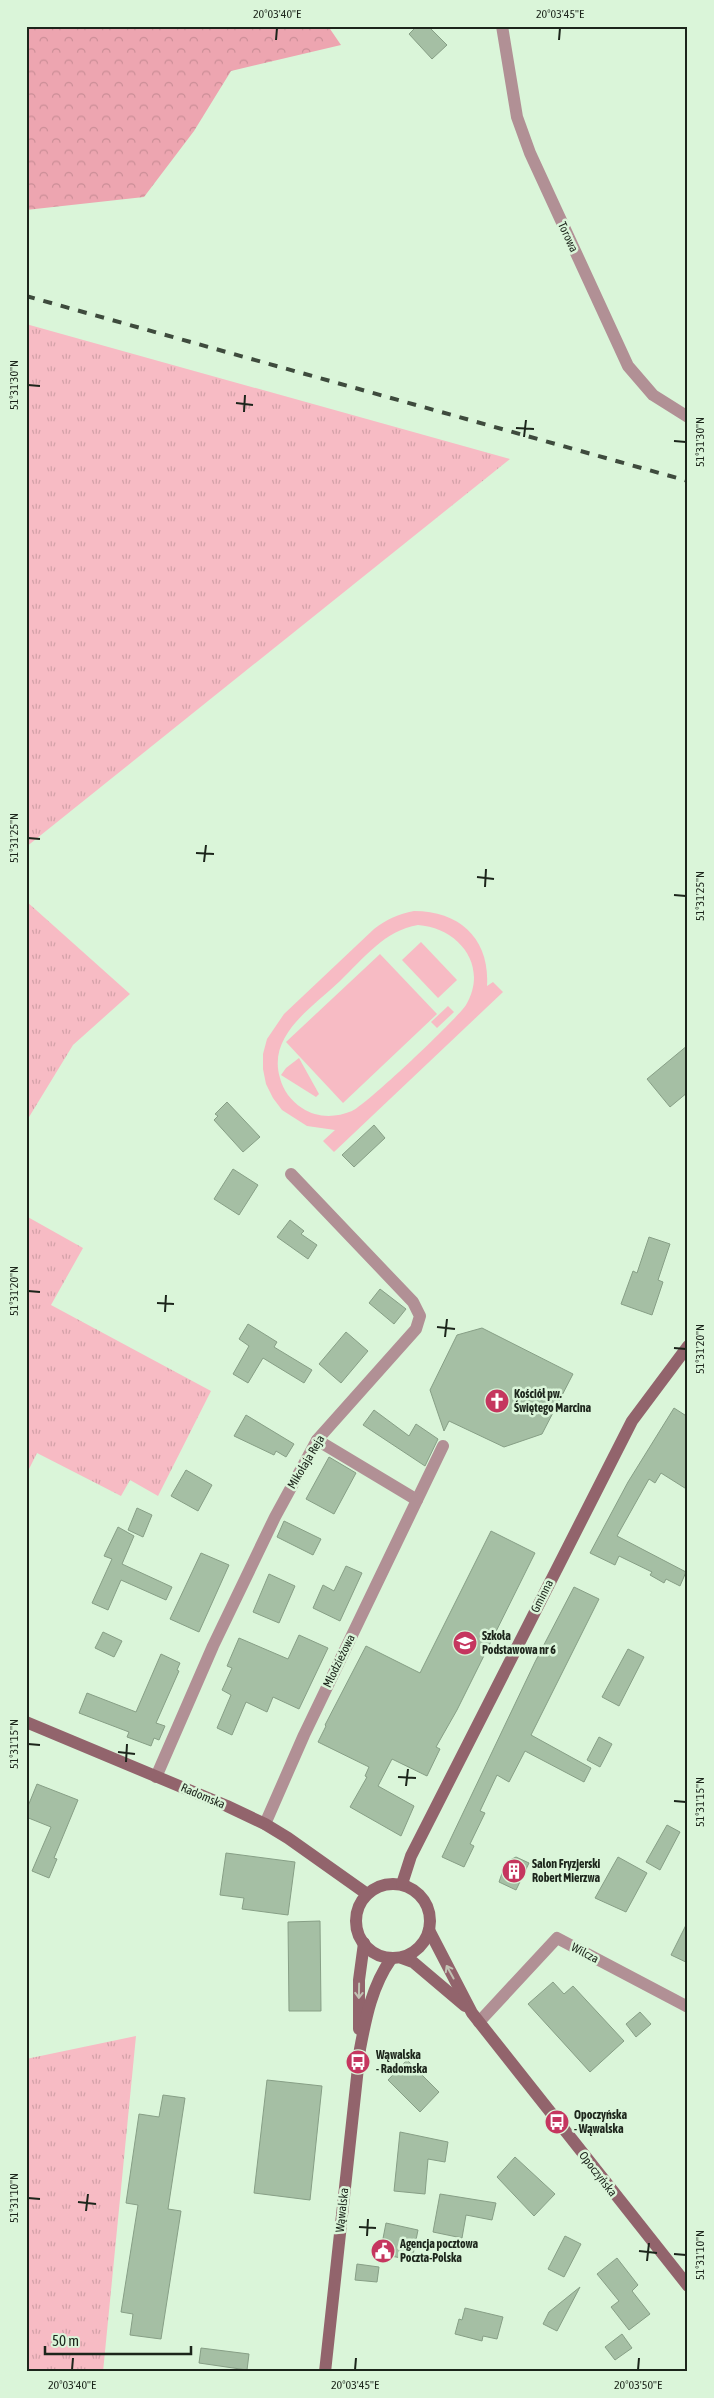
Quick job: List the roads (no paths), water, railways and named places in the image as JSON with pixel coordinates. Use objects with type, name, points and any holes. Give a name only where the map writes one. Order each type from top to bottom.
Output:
[{"type":"main road","name":"Gminna","points":[[402,1884],[411,1856],[632,1420],[688,1346]]},
{"type":"main road","name":"Radomska","points":[[26,1722],[265,1824],[367,1894]]},
{"type":"main road","points":[[402,1884],[412,1888],[424,1901],[430,1918],[429,1930],[419,1948],[397,1959],[381,1956],[364,1943],[356,1926],[356,1916],[359,1905],[367,1894],[377,1886],[402,1884]]},
{"type":"main road","name":"Opoczyńska","points":[[429,1930],[476,2017],[688,2286]]},
{"type":"main road","name":"Wąwalska","points":[[360,2049],[359,1980],[364,1943]]},
{"type":"main road","name":"Opoczyńska","points":[[397,1959],[413,1962],[476,2017]]},
{"type":"main road","name":"Wąwalska","points":[[325,2372],[360,2049],[368,2007],[376,1985],[397,1959]]},
{"type":"street","name":"Torowa","points":[[502,26],[517,117],[530,153],[628,366],[653,396],[688,417]]},
{"type":"street","name":"Mikołaja Reja","points":[[156,1777],[221,1629],[275,1516],[317,1440],[416,1328],[420,1316],[413,1302],[291,1174]]},
{"type":"street","points":[[317,1440],[417,1500]]},
{"type":"street","name":"Młodzieżowa","points":[[265,1824],[304,1735],[443,1446]]},
{"type":"street","name":"Wilcza","points":[[476,2017],[557,1938],[688,2008]]},
{"type":"railway","points":[[26,296],[688,481]]},
{"type":"place","name":"Kościół pw. Świętego Marcina","points":[[497,1401]]},
{"type":"place","name":"Szkoła Podstawowa nr 6","points":[[465,1643]]},
{"type":"place","name":"Salon Fryzjerski Robert Mierzwa","points":[[514,1871]]},
{"type":"place","name":"Wąwalska - Radomska","points":[[358,2062]]},
{"type":"place","name":"Opoczyńska - Wąwalska","points":[[557,2122]]},
{"type":"place","name":"Agencja pocztowa Poczta-Polska","points":[[383,2251]]}]
